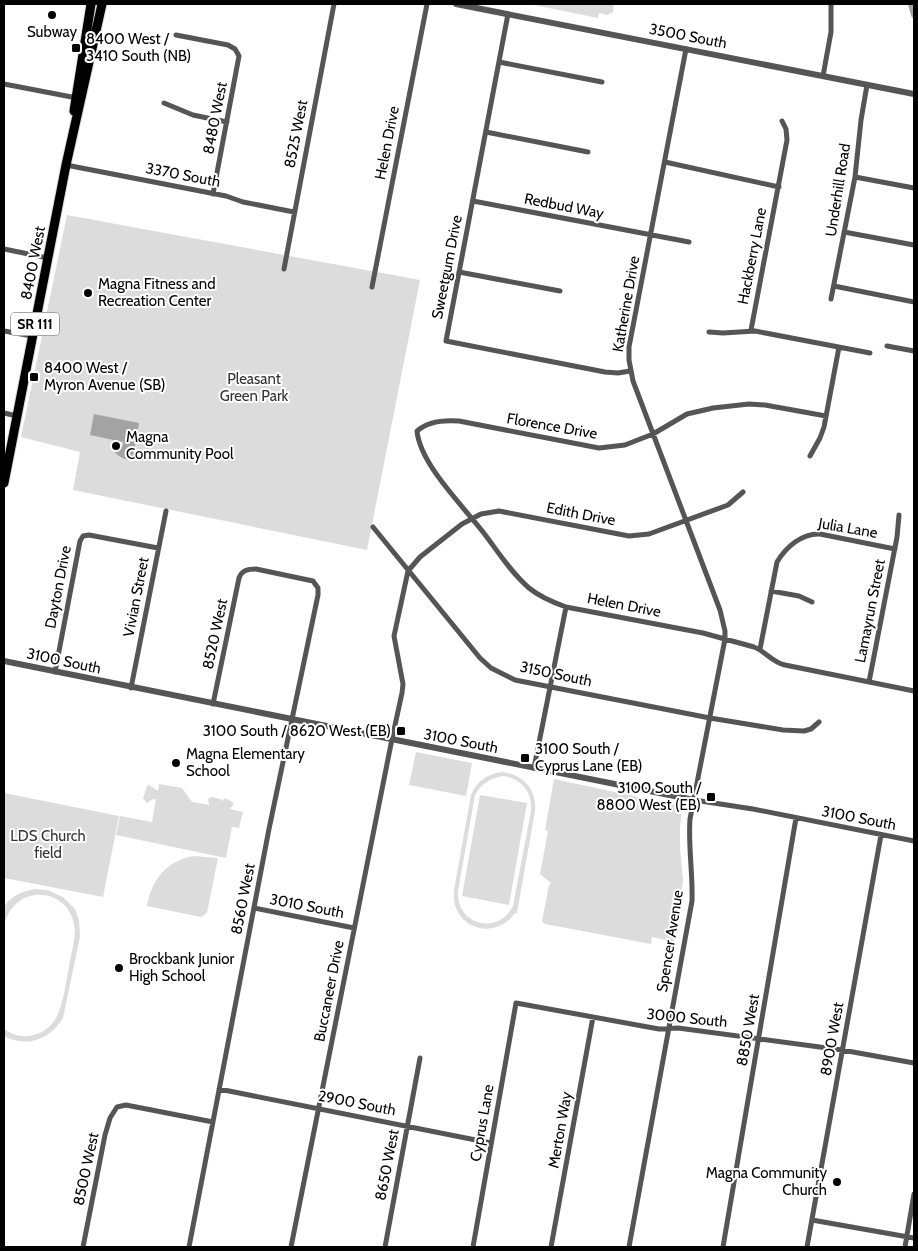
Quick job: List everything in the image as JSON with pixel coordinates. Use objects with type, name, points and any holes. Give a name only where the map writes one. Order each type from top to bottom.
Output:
[{"type":"main road","name":"8400 West","points":[[79,98],[91,4]]},
{"type":"main road","name":"8400 West","points":[[4,483],[79,98],[102,4]]},
{"type":"street","name":"8525 West","points":[[284,269],[334,4]]},
{"type":"street","name":"Helen Drive","points":[[372,287],[427,4]]},
{"type":"street","name":"3500 South","points":[[456,4],[914,94]]},
{"type":"street","points":[[823,76],[831,32],[831,4]]},
{"type":"street","name":"Sweetgum Drive","points":[[508,14],[446,341],[605,372],[630,371]]},
{"type":"street","name":"8480 West","points":[[176,35],[228,45],[238,52],[239,60],[213,194]]},
{"type":"street","name":"Katherine Drive","points":[[686,49],[629,347],[630,371],[720,610],[725,639]]},
{"type":"street","points":[[499,62],[602,82]]},
{"type":"street","points":[[4,84],[79,98]]},
{"type":"street","name":"Underhill Road","points":[[832,299],[855,177],[860,120],[868,85]]},
{"type":"street","points":[[164,103],[193,115],[227,122]]},
{"type":"street","name":"Hackberry Lane","points":[[751,330],[787,140],[786,129],[782,122]]},
{"type":"street","points":[[486,132],[588,152]]},
{"type":"street","points":[[665,162],[778,186]]},
{"type":"street","name":"3370 South","points":[[66,165],[294,212]]},
{"type":"street","points":[[855,177],[914,188]]},
{"type":"street","name":"Redbud Way","points":[[473,201],[689,242]]},
{"type":"street","points":[[844,232],[914,245]]},
{"type":"street","points":[[4,249],[48,258]]},
{"type":"street","points":[[459,272],[560,291]]},
{"type":"street","points":[[834,286],[914,302]]},
{"type":"street","points":[[709,332],[723,333],[751,330],[870,353]]},
{"type":"street","points":[[4,331],[32,336]]},
{"type":"street","points":[[887,346],[914,351]]},
{"type":"street","points":[[810,456],[820,438],[826,416],[839,347]]},
{"type":"street","name":"Florence Drive","points":[[417,431],[422,426],[439,421],[459,421],[599,448],[625,445],[653,434],[687,414],[700,410],[749,404],[782,407],[826,416]]},
{"type":"street","points":[[4,413],[17,416]]},
{"type":"street","name":"Helen Drive","points":[[417,431],[421,446],[444,486],[472,518],[522,582],[546,600],[566,607],[703,633],[760,649],[772,659],[785,665],[914,691]]},
{"type":"street","name":"Edith Drive","points":[[408,571],[420,557],[462,524],[489,512],[498,511],[629,536],[649,534],[728,505],[743,492]]},
{"type":"street","name":"Vivian Street","points":[[131,688],[166,511]]},
{"type":"street","name":"Lamayrun Street","points":[[869,682],[895,549],[899,515]]},
{"type":"street","name":"3150 South","points":[[373,527],[480,658],[491,668],[515,680],[710,718],[793,731],[811,729],[820,722]]},
{"type":"street","name":"Julia Lane","points":[[760,649],[776,565],[780,557],[800,538],[808,534],[820,534],[895,549]]},
{"type":"street","name":"Dayton Drive","points":[[55,672],[80,541],[83,536],[88,535],[158,548]]},
{"type":"street","name":"8520 West","points":[[213,704],[239,578],[244,571],[256,569],[311,580],[317,586]]},
{"type":"street","name":"Buccaneer Drive","points":[[291,1247],[402,694],[394,636],[408,571]]},
{"type":"street","name":"8560 West","points":[[189,1247],[254,908],[318,595],[317,586]]},
{"type":"street","points":[[771,591],[799,596],[812,602]]},
{"type":"street","points":[[534,768],[566,607]]},
{"type":"street","name":"Spencer Avenue","points":[[629,1247],[692,901],[693,876],[689,835],[725,639]]},
{"type":"street","name":"3100 South","points":[[4,661],[694,800],[914,841]]},
{"type":"street","name":"8850 West","points":[[723,1247],[796,818]]},
{"type":"street","name":"8900 West","points":[[807,1247],[881,835]]},
{"type":"street","name":"3010 South","points":[[254,908],[354,928]]},
{"type":"street","name":"3000 South","points":[[516,1003],[659,1029],[678,1028],[842,1050],[914,1063]]},
{"type":"street","name":"Cyprus Lane","points":[[473,1247],[516,1003]]},
{"type":"street","name":"Merton Way","points":[[551,1247],[593,1017]]},
{"type":"street","name":"8650 West","points":[[385,1247],[420,1058]]},
{"type":"street","name":"2900 South","points":[[219,1089],[491,1142]]},
{"type":"street","name":"8500 West","points":[[83,1247],[110,1118],[117,1107],[126,1105],[214,1122]]},
{"type":"street","points":[[905,1247],[914,1194]]},
{"type":"street","points":[[812,1220],[914,1238]]},
{"type":"green space","points":[[529,4],[614,4],[613,12],[607,15],[599,13],[598,18]]},
{"type":"green space","name":"Pleasant Green Park","points":[[67,215],[420,280],[367,550],[73,490],[80,452],[21,437]]},
{"type":"green space","points":[[416,752],[472,763],[466,796],[409,785]]},
{"type":"green space","points":[[503,772],[517,776],[528,785],[534,796],[535,811],[517,913],[496,927],[485,929],[475,927],[459,913],[455,903],[454,890],[471,795],[476,786],[484,779],[493,774]],"holes":[[[503,776],[509,777],[524,787],[528,792],[531,804],[513,906],[498,921],[479,922],[471,919],[464,912],[459,903],[458,891],[475,795],[490,780]]]},
{"type":"green space","points":[[554,779],[681,806],[680,848],[683,880],[679,915],[672,948],[665,947],[666,940],[652,937],[651,944],[545,924],[542,921],[551,883],[540,874],[548,831],[545,830]]},
{"type":"green space","points":[[159,784],[182,788],[192,802],[209,805],[208,799],[212,797],[222,801],[225,798],[234,803],[230,809],[243,812],[239,828],[232,827],[226,858],[116,835],[120,816],[152,822],[156,799],[147,803],[143,798],[147,786],[149,785],[158,791]]},
{"type":"green space","name":"LDS Church field","points":[[4,793],[119,816],[103,897],[4,878]]},
{"type":"green space","points":[[480,795],[527,803],[509,905],[462,896]]},
{"type":"green space","points":[[194,856],[218,858],[207,913],[201,917],[147,906],[149,896],[162,873],[176,862]]},
{"type":"green space","points":[[35,889],[47,890],[63,897],[75,909],[79,920],[80,937],[63,1018],[58,1026],[37,1040],[12,1040],[4,1036],[4,1029],[18,1035],[29,1036],[43,1032],[56,1019],[62,1001],[73,947],[75,931],[71,916],[64,905],[54,898],[42,895],[30,896],[18,902],[10,912],[4,926],[3,911],[9,901],[21,893]]},
{"type":"shaded area","points":[[94,414],[139,423],[135,446],[140,456],[133,459],[123,458],[114,451],[123,445],[123,442],[90,435]]},
{"type":"waterway","points":[[911,4],[914,15]]},
{"type":"place","name":"Subway","points":[[52,15]]},
{"type":"place","name":"8400 West / 3410 South (NB)","points":[[76,48]]},
{"type":"place","name":"Magna Fitness and Recreation Center","points":[[88,293]]},
{"type":"place","name":"8400 West / Myron Avenue (SB)","points":[[34,377]]},
{"type":"place","name":"Magna Community Pool","points":[[116,446]]},
{"type":"place","name":"3100 South / 8620 West (EB)","points":[[401,731]]},
{"type":"place","name":"3100 South / Cyprus Lane (EB)","points":[[525,758]]},
{"type":"place","name":"Magna Elementary School","points":[[176,763]]},
{"type":"place","name":"3100 South / 8800 West (EB)","points":[[711,797]]},
{"type":"place","name":"Brockbank Junior High School","points":[[119,968]]},
{"type":"place","name":"Magna Community Church","points":[[837,1182]]}]
